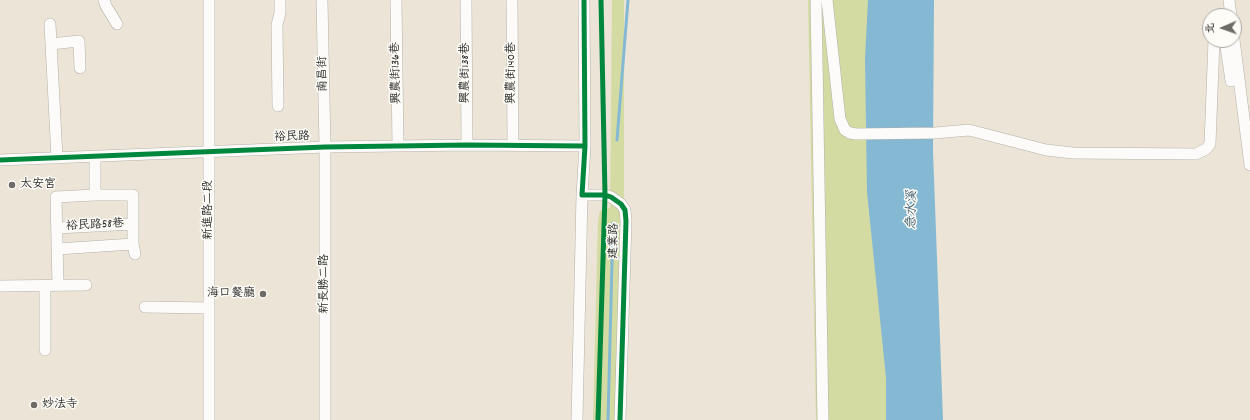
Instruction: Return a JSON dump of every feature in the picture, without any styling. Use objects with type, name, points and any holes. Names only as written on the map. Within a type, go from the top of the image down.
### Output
[{"type":"street","points":[[104,0],[117,24]]},
{"type":"street","name":"新進路二段","points":[[209,0],[209,420]]},
{"type":"street","points":[[278,106],[277,25],[280,13],[280,0]]},
{"type":"street","name":"南昌街","points":[[322,0],[325,147]]},
{"type":"street","name":"興農街136巷","points":[[396,0],[398,146]]},
{"type":"street","name":"興農街138巷","points":[[466,0],[467,145]]},
{"type":"street","name":"興農街140巷","points":[[512,0],[513,145]]},
{"type":"street","points":[[577,420],[582,195],[585,146],[584,0]]},
{"type":"street","points":[[816,0],[823,420]]},
{"type":"street","points":[[827,0],[840,119],[845,130],[850,133],[935,133],[969,130],[1046,150],[1073,152],[1201,153],[1210,144],[1211,139],[1214,48]]},
{"type":"street","points":[[50,24],[57,158]]},
{"type":"street","points":[[51,44],[79,41],[80,68]]},
{"type":"street","points":[[1226,48],[1237,117],[1245,133]]},
{"type":"street","points":[[1235,48],[1250,165]]},
{"type":"street","name":"裕民路","points":[[0,160],[325,147],[467,145],[585,146]]},
{"type":"street","name":"新長勝二路","points":[[324,420],[325,147]]},
{"type":"street","points":[[95,156],[95,195]]},
{"type":"street","name":"裕民路58巷","points":[[57,249],[134,249],[133,195],[56,197],[57,228],[57,249],[58,286]]},
{"type":"street","name":"建業路","points":[[582,195],[604,195],[611,197],[625,210],[626,221],[620,420]]},
{"type":"street","name":"裕民路58巷","points":[[57,228],[133,224]]},
{"type":"street","points":[[0,286],[86,285]]},
{"type":"street","points":[[44,286],[45,350]]},
{"type":"street","points":[[145,307],[209,308]]},
{"type":"green space","points":[[612,0],[624,0],[624,222],[620,420],[593,420],[598,220],[600,211],[610,208]]},
{"type":"green space","points":[[808,0],[890,0],[888,420],[816,420]]},
{"type":"water","name":"急水溪","points":[[868,0],[934,0],[933,151],[943,420],[886,420],[886,378],[867,192],[865,59]]},
{"type":"waterway","points":[[617,140],[628,0]]},
{"type":"waterway","points":[[608,420],[613,223]]},
{"type":"cycle path","points":[[584,0],[585,146],[582,195],[605,195],[611,197],[621,204],[625,210],[626,221],[620,420]]},
{"type":"cycle path","points":[[598,420],[605,195],[601,0]]},
{"type":"cycle path","points":[[0,160],[325,147],[467,145],[585,146]]},
{"type":"place","name":"太安宮","points":[[12,185]]},
{"type":"place","name":"海口餐廳","points":[[263,294]]},
{"type":"place","name":"妙法寺","points":[[34,405]]}]
